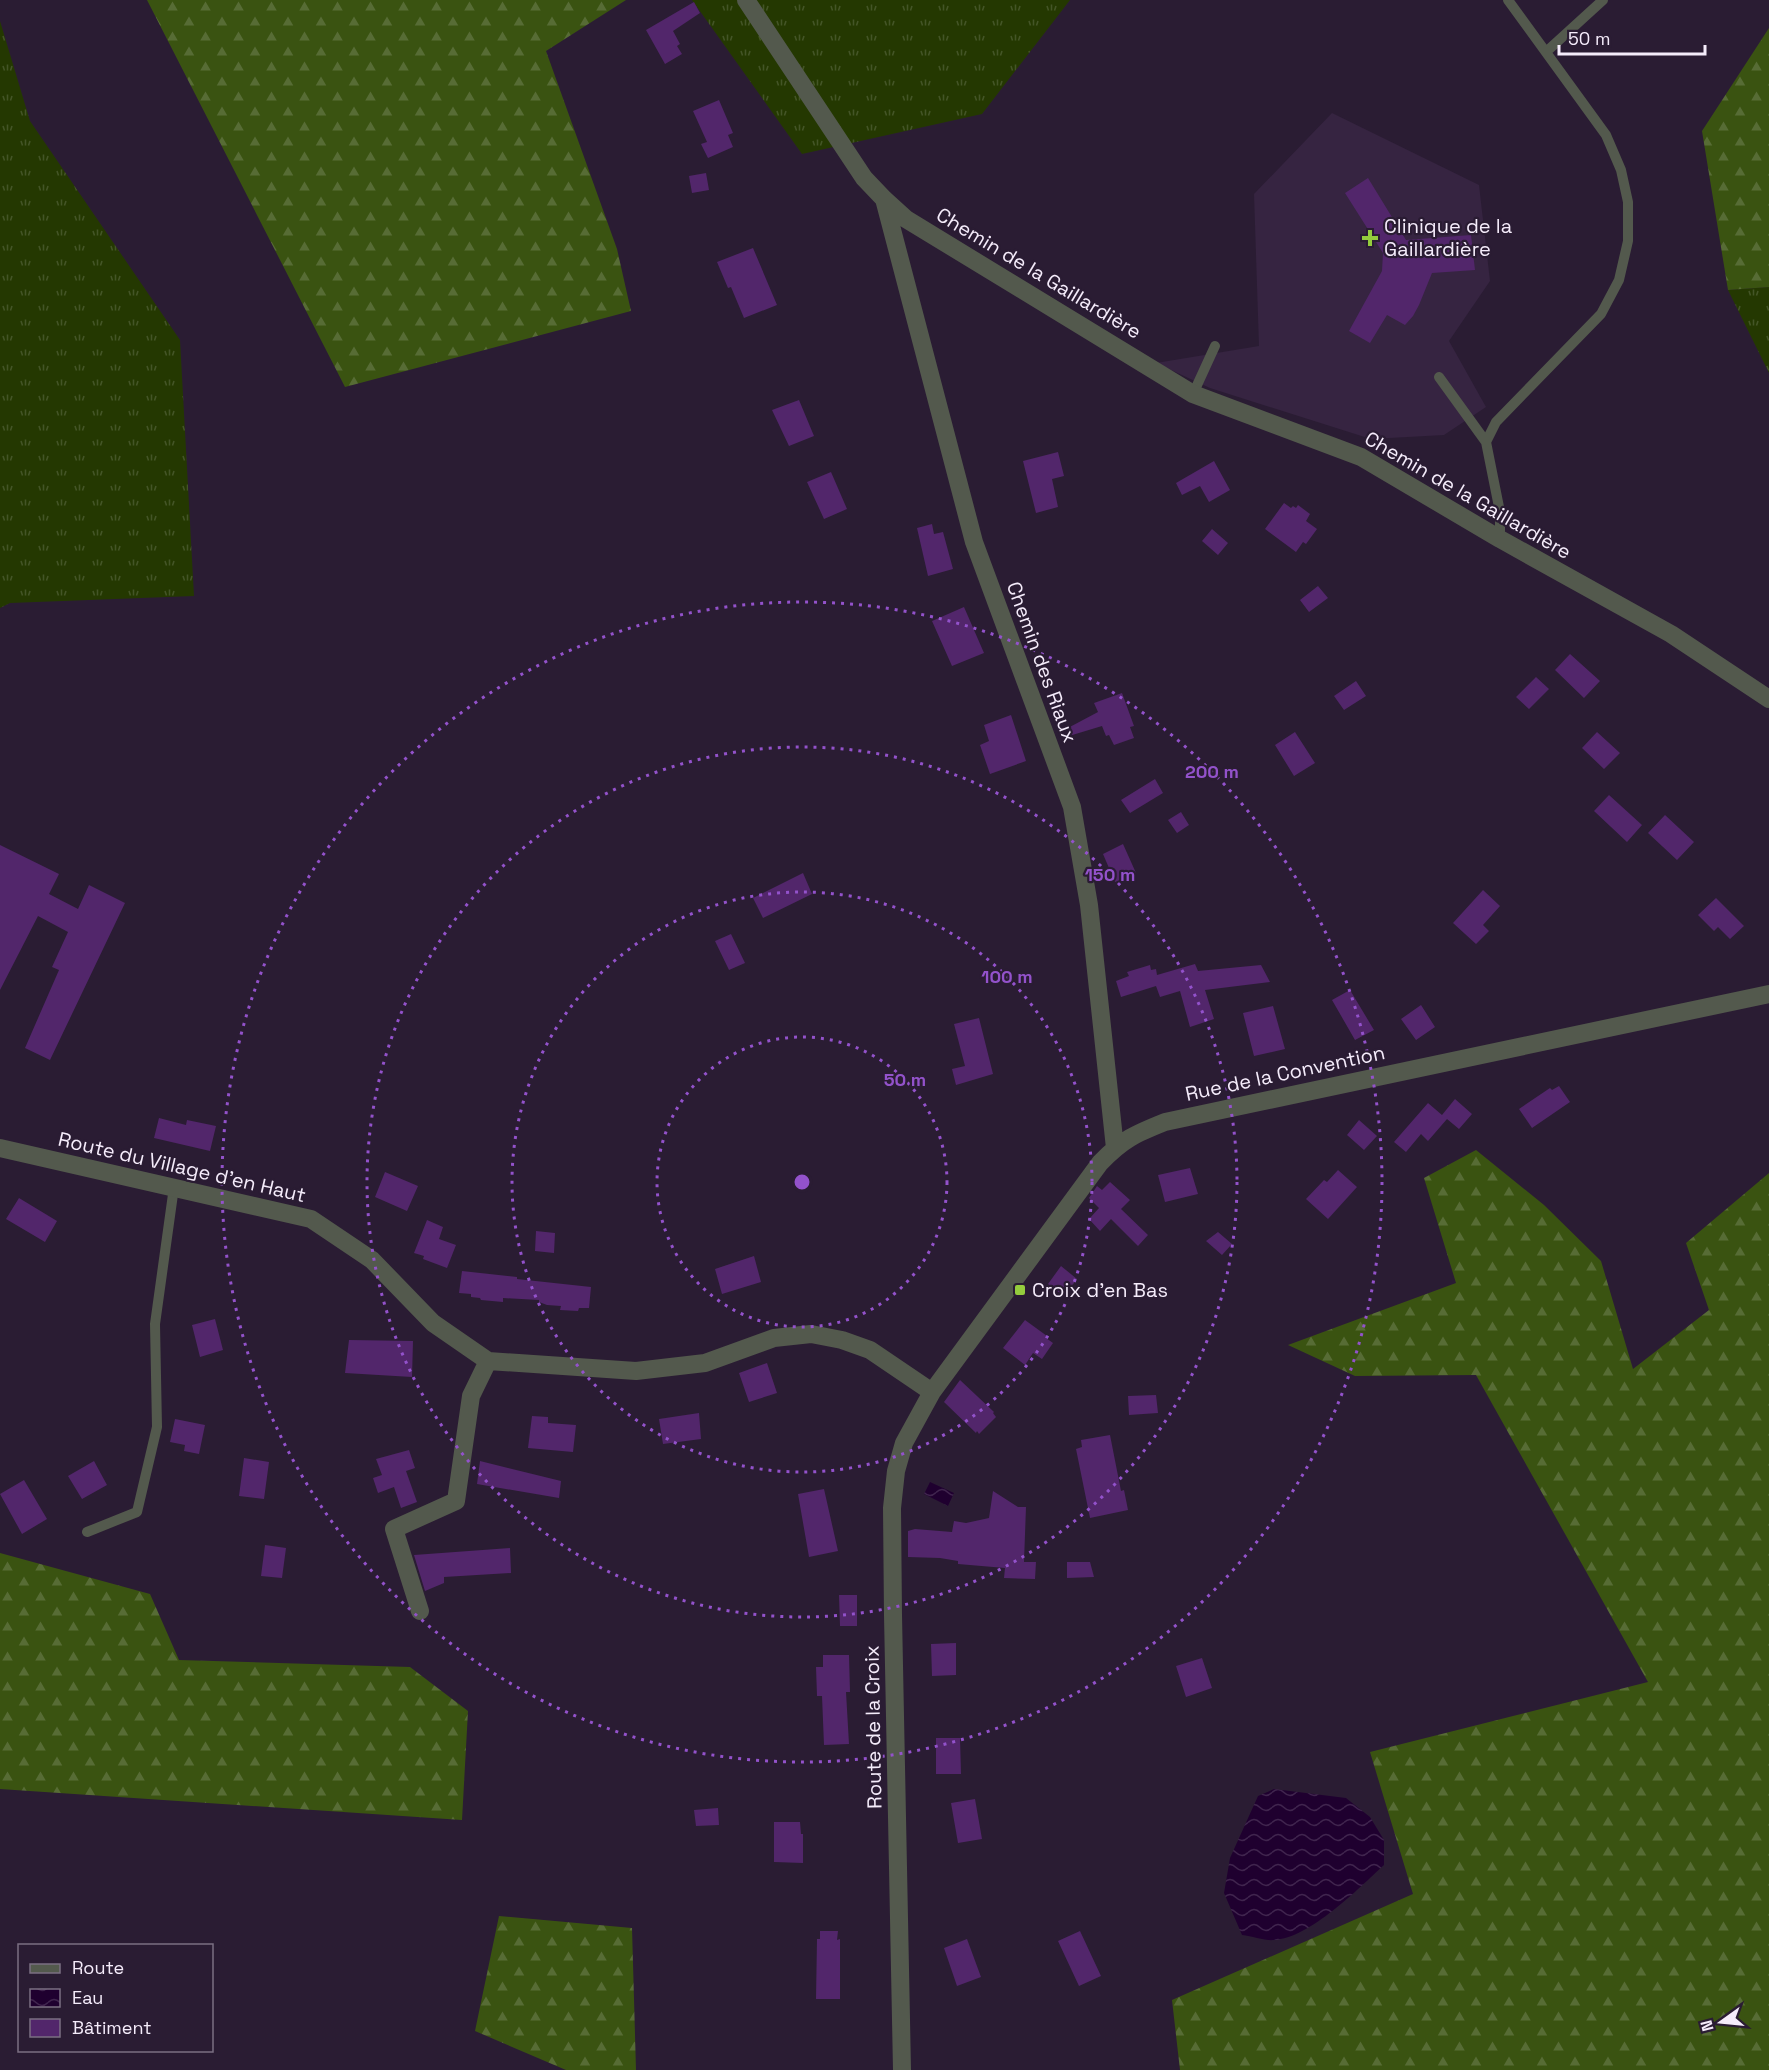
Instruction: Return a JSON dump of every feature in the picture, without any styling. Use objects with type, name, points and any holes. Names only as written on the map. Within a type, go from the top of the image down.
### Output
[{"type":"street","name":"Chemin de la Gaillardière","points":[[746,0],[864,178],[906,219],[1193,394],[1361,457],[1500,539],[1671,634],[1769,699]]},
{"type":"street","name":"Chemin des Riaux","points":[[884,199],[974,542],[1072,807],[1089,905],[1115,1148]]},
{"type":"street","name":"Rue de la Convention","points":[[932,1392],[1100,1163],[1134,1134],[1166,1122],[1769,994]]},
{"type":"street","name":"Route du Village d'en Haut","points":[[0,1148],[311,1219],[372,1260],[433,1323],[488,1361]]},
{"type":"street","points":[[420,1611],[394,1529],[456,1501],[471,1396],[488,1361],[636,1371],[705,1363],[774,1338],[811,1334],[842,1340],[870,1350],[932,1392]]},
{"type":"street","name":"Route de la Croix","points":[[902,2070],[892,1508],[896,1471],[904,1443],[932,1392]]},
{"type":"lane","points":[[1486,442],[1496,422],[1601,314],[1619,279],[1628,241],[1628,202],[1621,170],[1606,135],[1508,0]]},
{"type":"lane","points":[[1546,52],[1603,0]]},
{"type":"lane","points":[[1193,394],[1215,346]]},
{"type":"lane","points":[[1439,377],[1486,442],[1500,512],[1500,539]]},
{"type":"lane","points":[[87,1532],[137,1512],[157,1427],[155,1324],[174,1187]]},
{"type":"shaded area","name":"Clinique de la Gaillardière","points":[[1332,113],[1479,185],[1490,281],[1449,341],[1486,407],[1444,435],[1371,439],[1210,388],[1156,363],[1259,346],[1254,194]]},
{"type":"green space","points":[[147,0],[626,0],[546,51],[617,249],[631,311],[345,387]]},
{"type":"green space","points":[[692,0],[1070,0],[982,114],[802,154]]},
{"type":"green space","points":[[0,21],[30,121],[180,340],[194,596],[10,603],[0,608]]},
{"type":"green space","points":[[1769,28],[1769,287],[1728,290],[1702,131]]},
{"type":"green space","points":[[1769,287],[1769,373],[1728,290]]},
{"type":"green space","points":[[1476,1150],[1544,1205],[1601,1261],[1633,1369],[1709,1310],[1686,1243],[1769,1173],[1769,2070],[1180,2070],[1172,2000],[1413,1894],[1370,1752],[1648,1682],[1476,1375],[1355,1376],[1288,1345],[1456,1283],[1424,1178]]},
{"type":"green space","points":[[0,1553],[150,1594],[179,1660],[410,1667],[468,1711],[462,1820],[0,1789]]},
{"type":"green space","points":[[499,1916],[632,1928],[636,2070],[566,2070],[475,2031]]},
{"type":"water","points":[[930,1482],[954,1493],[948,1506],[924,1494]]},
{"type":"water","points":[[1274,1789],[1346,1798],[1370,1817],[1384,1840],[1384,1865],[1318,1922],[1288,1937],[1270,1940],[1242,1935],[1224,1893],[1230,1858],[1258,1796]]},
{"type":"building","points":[[694,2],[700,13],[673,31],[682,54],[665,64],[646,30]]},
{"type":"building","points":[[719,100],[733,133],[728,135],[733,147],[708,158],[701,144],[707,142],[693,111]]},
{"type":"building","points":[[706,173],[709,190],[692,193],[689,176]]},
{"type":"building","points":[[1368,178],[1406,240],[1471,235],[1475,270],[1432,273],[1413,316],[1405,325],[1387,315],[1370,343],[1349,331],[1382,271],[1383,253],[1345,193]]},
{"type":"building","points":[[753,248],[777,305],[744,318],[717,262]]},
{"type":"building","points":[[799,400],[814,436],[789,446],[772,410]]},
{"type":"building","points":[[1058,452],[1064,476],[1052,479],[1058,507],[1036,513],[1023,461]]},
{"type":"building","points":[[1214,461],[1230,490],[1209,502],[1200,486],[1182,495],[1176,483]]},
{"type":"building","points":[[831,472],[847,509],[824,519],[807,482]]},
{"type":"building","points":[[1284,503],[1291,508],[1293,506],[1296,508],[1298,505],[1310,514],[1306,521],[1317,529],[1306,544],[1303,542],[1296,552],[1265,529]]},
{"type":"building","points":[[932,524],[934,534],[943,532],[953,569],[928,576],[917,528]]},
{"type":"building","points":[[1212,529],[1228,543],[1218,555],[1202,541]]},
{"type":"building","points":[[1318,586],[1328,598],[1309,612],[1300,600]]},
{"type":"building","points":[[964,607],[984,653],[952,666],[932,621]]},
{"type":"building","points":[[1570,654],[1600,681],[1584,698],[1555,670]]},
{"type":"building","points":[[1536,677],[1549,689],[1529,709],[1516,697]]},
{"type":"building","points":[[1356,681],[1366,696],[1344,710],[1334,696]]},
{"type":"building","points":[[1122,693],[1134,726],[1130,727],[1134,738],[1114,745],[1109,735],[1106,736],[1102,726],[1069,736],[1066,729],[1098,712],[1094,703]]},
{"type":"building","points":[[1011,715],[1026,761],[990,774],[980,745],[989,741],[984,725]]},
{"type":"building","points":[[1295,732],[1315,763],[1294,776],[1275,745]]},
{"type":"building","points":[[1597,732],[1620,753],[1604,769],[1582,748]]},
{"type":"building","points":[[1155,779],[1163,793],[1130,813],[1121,800]]},
{"type":"building","points":[[1609,795],[1642,825],[1627,842],[1594,811]]},
{"type":"building","points":[[1181,812],[1189,825],[1177,833],[1168,820]]},
{"type":"building","points":[[1665,815],[1694,842],[1677,860],[1648,833]]},
{"type":"building","points":[[1123,844],[1136,873],[1115,882],[1103,854]]},
{"type":"building","points":[[0,845],[59,874],[49,894],[78,909],[89,885],[125,903],[50,1060],[25,1048],[59,970],[52,967],[68,932],[38,916],[0,990]]},
{"type":"building","points":[[803,873],[812,894],[763,918],[753,898]]},
{"type":"building","points":[[1483,890],[1500,906],[1483,925],[1489,931],[1476,944],[1453,923]]},
{"type":"building","points":[[1716,898],[1744,926],[1730,939],[1718,927],[1714,931],[1698,915]]},
{"type":"building","points":[[731,934],[745,963],[729,970],[715,941]]},
{"type":"building","points":[[1195,964],[1198,971],[1261,965],[1270,982],[1205,990],[1214,1019],[1190,1027],[1180,991],[1160,997],[1156,986],[1121,997],[1116,981],[1129,976],[1127,972],[1150,965],[1151,970],[1156,969],[1157,975]]},
{"type":"building","points":[[1350,990],[1374,1030],[1355,1040],[1332,1000]]},
{"type":"building","points":[[1421,1005],[1435,1027],[1416,1040],[1401,1019]]},
{"type":"building","points":[[1273,1006],[1285,1049],[1254,1056],[1243,1013]]},
{"type":"building","points":[[979,1018],[993,1074],[956,1085],[952,1069],[965,1066],[954,1024]]},
{"type":"building","points":[[1559,1086],[1570,1102],[1532,1128],[1519,1109],[1550,1088],[1552,1090]]},
{"type":"building","points":[[1455,1099],[1472,1114],[1459,1129],[1447,1119],[1428,1141],[1421,1134],[1406,1152],[1394,1142],[1428,1103],[1442,1115]]},
{"type":"building","points":[[159,1118],[186,1125],[187,1120],[216,1126],[210,1151],[154,1138]]},
{"type":"building","points":[[1359,1120],[1377,1136],[1364,1150],[1347,1135]]},
{"type":"building","points":[[1190,1168],[1198,1194],[1165,1202],[1158,1175]]},
{"type":"building","points":[[1338,1170],[1357,1187],[1328,1219],[1306,1199],[1324,1180],[1327,1182]]},
{"type":"building","points":[[385,1172],[418,1186],[407,1211],[375,1197]]},
{"type":"building","points":[[1110,1182],[1130,1200],[1121,1209],[1148,1235],[1138,1246],[1111,1219],[1100,1231],[1089,1219],[1099,1208],[1089,1198],[1097,1186],[1102,1190]]},
{"type":"building","points":[[19,1198],[57,1221],[45,1242],[6,1219]]},
{"type":"building","points":[[427,1220],[443,1227],[439,1239],[456,1245],[447,1268],[414,1253]]},
{"type":"building","points":[[536,1231],[555,1233],[554,1253],[535,1251]]},
{"type":"building","points":[[1218,1232],[1232,1244],[1222,1255],[1206,1241]]},
{"type":"building","points":[[754,1256],[761,1282],[722,1294],[715,1269]]},
{"type":"building","points":[[1061,1266],[1077,1279],[1064,1296],[1048,1284]]},
{"type":"building","points":[[462,1271],[591,1287],[589,1308],[579,1308],[578,1311],[560,1310],[561,1306],[547,1305],[539,1300],[503,1298],[503,1302],[481,1300],[471,1297],[471,1294],[459,1293]]},
{"type":"building","points":[[215,1319],[223,1350],[200,1357],[192,1325]]},
{"type":"building","points":[[1025,1320],[1053,1343],[1042,1359],[1033,1353],[1025,1365],[1003,1348]]},
{"type":"building","points":[[349,1340],[413,1341],[412,1377],[345,1373]]},
{"type":"building","points":[[767,1363],[777,1393],[749,1402],[739,1373]]},
{"type":"building","points":[[960,1380],[994,1412],[996,1417],[979,1434],[944,1402]]},
{"type":"building","points":[[1156,1395],[1158,1413],[1129,1415],[1128,1396]]},
{"type":"building","points":[[699,1413],[701,1439],[663,1444],[659,1419]]},
{"type":"building","points":[[532,1416],[548,1417],[548,1423],[576,1425],[573,1452],[528,1448]]},
{"type":"building","points":[[175,1419],[205,1425],[199,1454],[184,1451],[185,1445],[170,1442]]},
{"type":"building","points":[[1110,1435],[1121,1491],[1124,1490],[1128,1510],[1090,1518],[1076,1449],[1082,1447],[1081,1440]]},
{"type":"building","points":[[409,1450],[415,1468],[406,1471],[417,1502],[401,1508],[394,1487],[378,1493],[373,1478],[382,1475],[376,1459]]},
{"type":"building","points":[[244,1458],[269,1462],[264,1499],[239,1496]]},
{"type":"building","points":[[94,1461],[107,1485],[82,1499],[68,1476]]},
{"type":"building","points":[[480,1461],[561,1481],[559,1498],[477,1484]]},
{"type":"building","points":[[24,1480],[47,1519],[22,1534],[0,1494]]},
{"type":"building","points":[[824,1489],[838,1551],[809,1557],[798,1494]]},
{"type":"building","points":[[993,1491],[1018,1507],[1026,1507],[1024,1562],[1036,1562],[1035,1579],[1004,1578],[1005,1568],[958,1564],[958,1561],[940,1558],[908,1557],[908,1531],[915,1529],[952,1532],[954,1521],[966,1523],[989,1518]]},
{"type":"building","points":[[265,1545],[286,1548],[282,1578],[261,1576]]},
{"type":"building","points":[[510,1548],[511,1573],[444,1577],[444,1583],[425,1591],[414,1555]]},
{"type":"building","points":[[1067,1562],[1090,1562],[1094,1577],[1067,1578]]},
{"type":"building","points":[[839,1595],[857,1595],[857,1626],[840,1626]]},
{"type":"building","points":[[956,1643],[956,1675],[932,1676],[931,1644]]},
{"type":"building","points":[[823,1655],[849,1655],[850,1692],[846,1692],[849,1744],[824,1745],[822,1696],[817,1696],[816,1667],[823,1667]]},
{"type":"building","points":[[1202,1658],[1212,1688],[1186,1697],[1176,1666]]},
{"type":"building","points":[[936,1738],[960,1738],[961,1774],[936,1774]]},
{"type":"building","points":[[975,1799],[982,1839],[958,1843],[951,1803]]},
{"type":"building","points":[[718,1808],[719,1825],[696,1826],[694,1810]]},
{"type":"building","points":[[774,1822],[800,1822],[801,1834],[803,1834],[803,1863],[774,1862]]},
{"type":"building","points":[[820,1931],[838,1931],[840,1999],[816,1999],[817,1939],[820,1939]]},
{"type":"building","points":[[1080,1931],[1101,1976],[1079,1986],[1058,1941]]},
{"type":"building","points":[[967,1939],[981,1977],[957,1986],[944,1948]]},
{"type":"place","name":"Clinique de la Gaillardière","points":[[1370,238]]},
{"type":"place","name":"Croix d'en Bas","points":[[1020,1290]]}]
